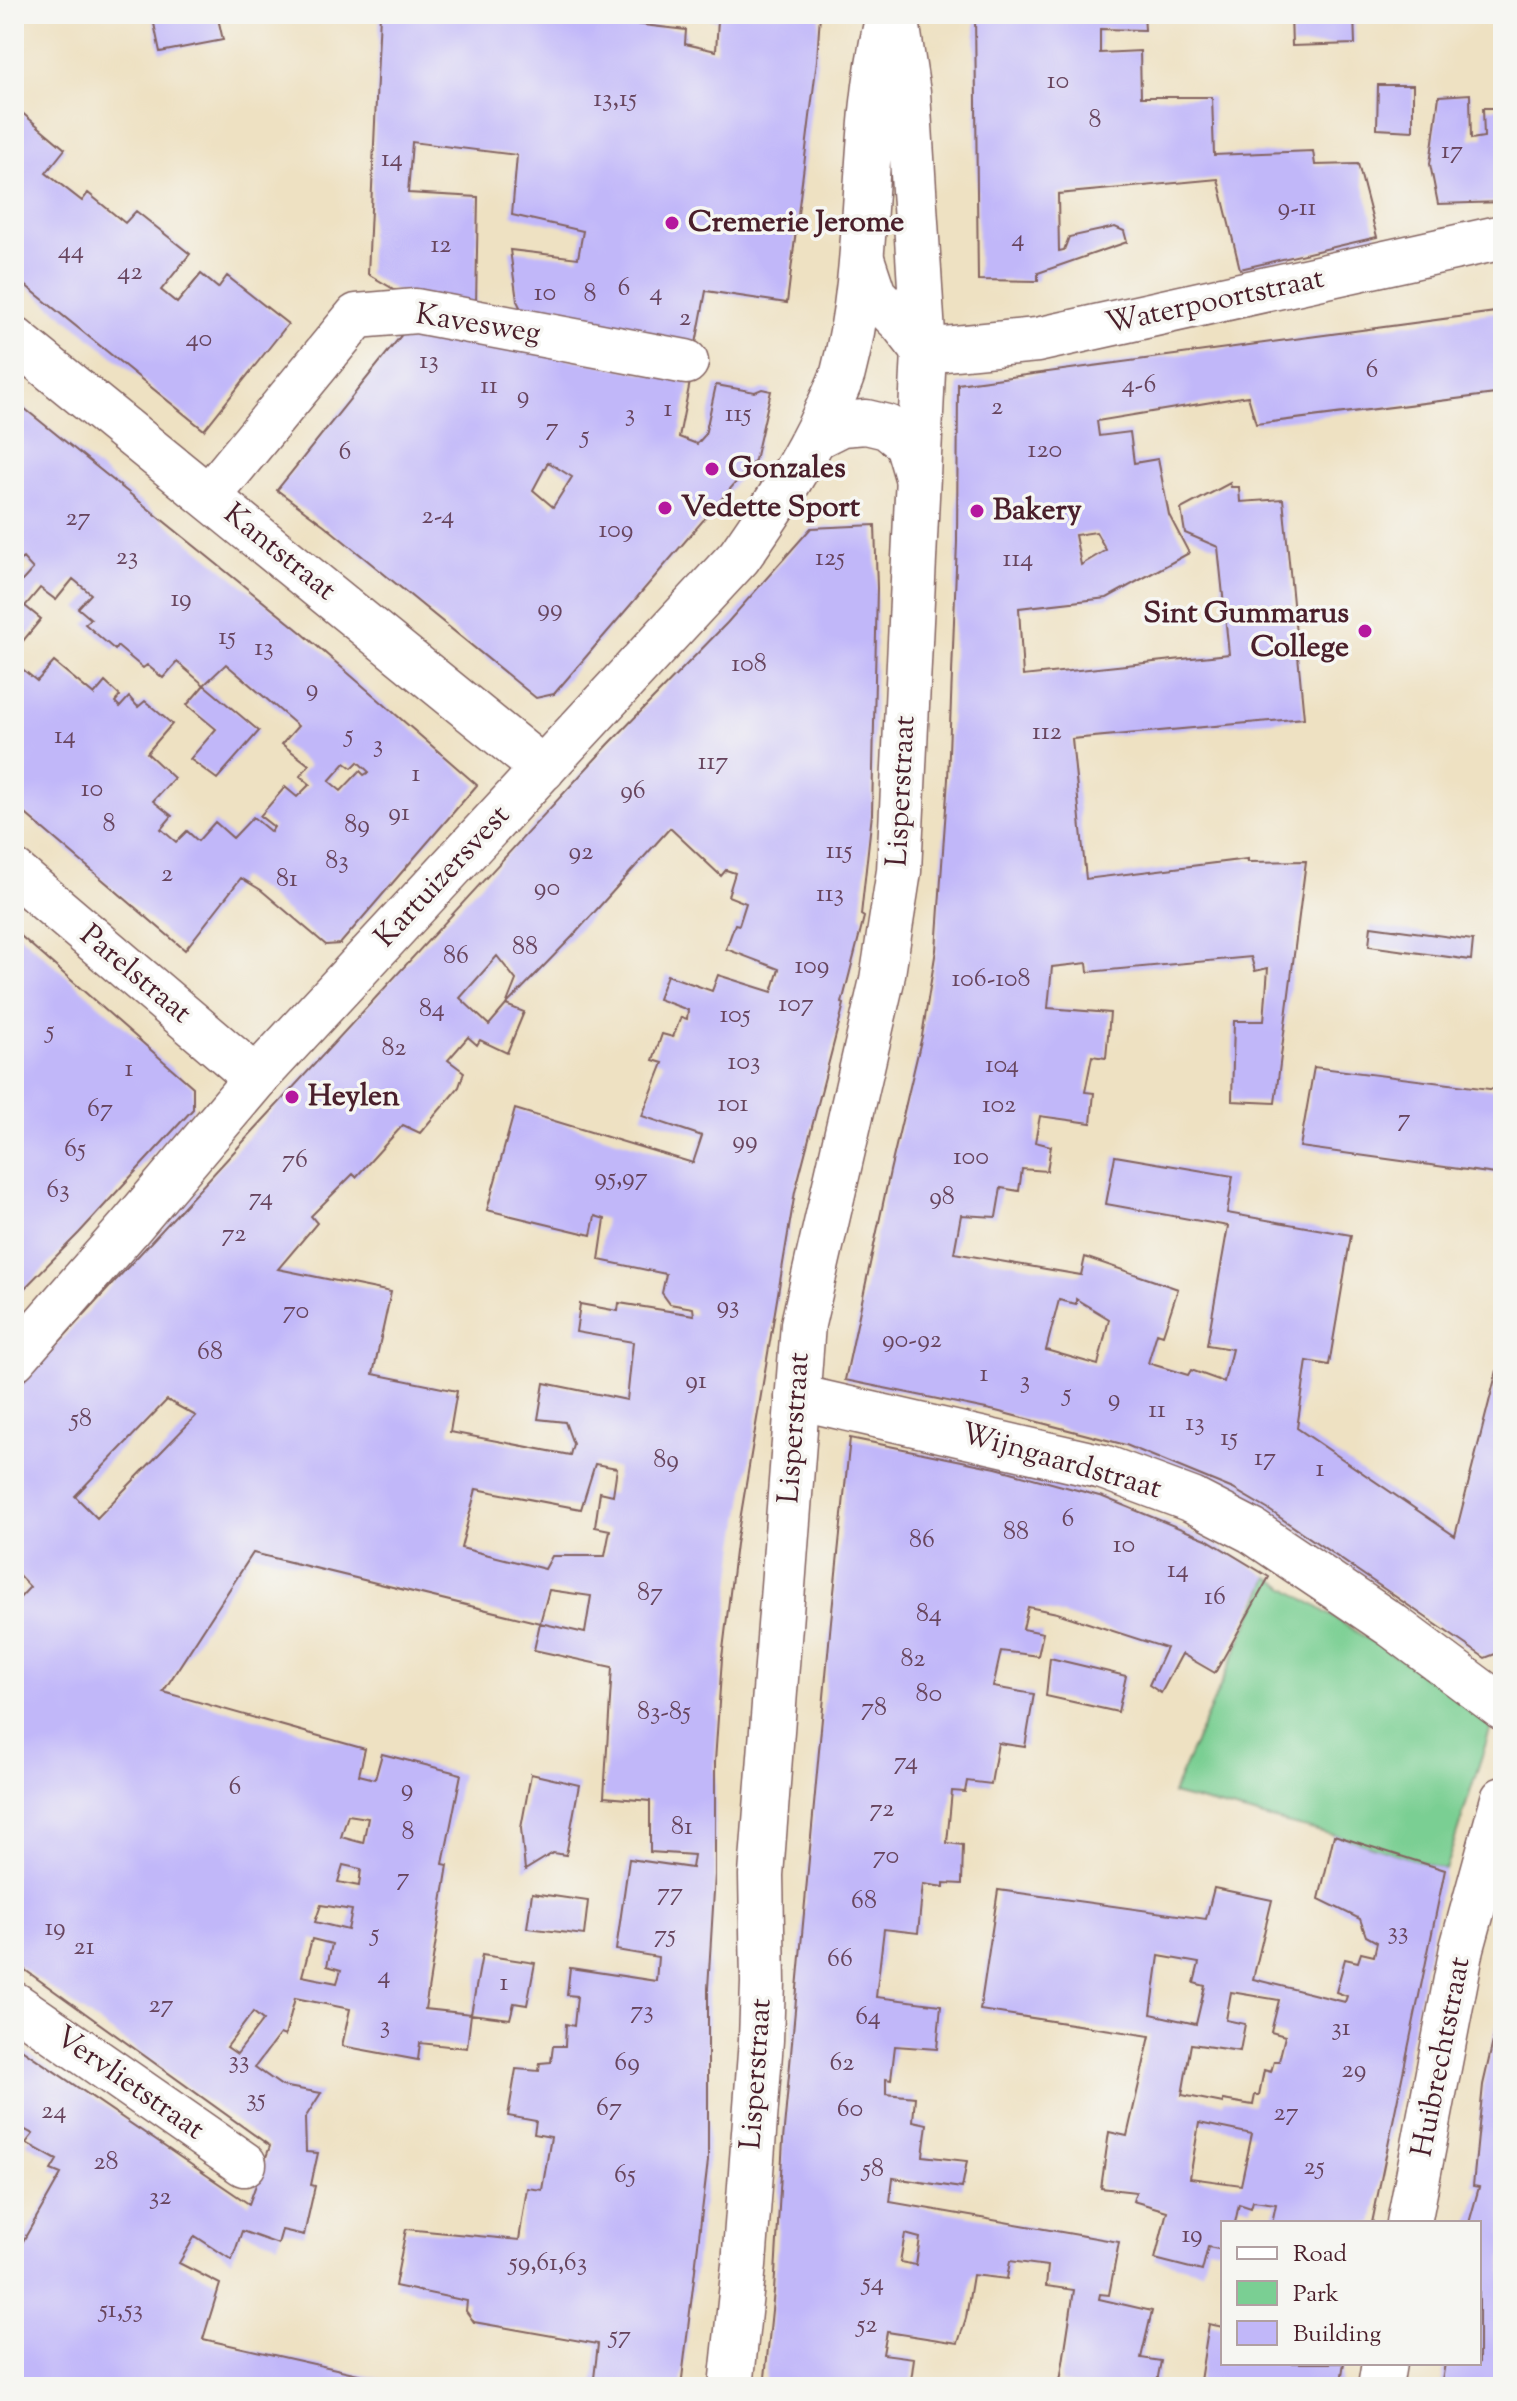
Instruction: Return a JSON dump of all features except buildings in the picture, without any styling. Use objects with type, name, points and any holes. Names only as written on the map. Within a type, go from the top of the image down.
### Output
[{"type":"street","name":"Kartuizersvest","points":[[14,1359],[256,1078],[739,557],[780,499],[815,437],[842,376],[863,262],[877,65],[889,14]]},
{"type":"street","name":"Lisperstraat","points":[[731,2387],[744,2265],[761,2040],[761,1875],[803,1324],[882,980],[899,871],[924,351],[908,93],[896,14]]},
{"type":"street","name":"Waterpoortstraat","points":[[924,351],[1037,340],[1503,237]]},
{"type":"street","points":[[863,262],[874,295],[924,351]]},
{"type":"street","name":"Kavesweg","points":[[209,496],[357,316],[416,311],[686,362]]},
{"type":"street","name":"Kantstraat","points":[[14,339],[543,769]]},
{"type":"street","name":"Lisperstraat","points":[[815,437],[841,424],[866,422],[887,427],[907,443],[917,477]]},
{"type":"street","name":"Parelstraat","points":[[14,872],[256,1078]]},
{"type":"street","name":"Wijngaardstraat","points":[[797,1397],[1103,1467],[1192,1500],[1252,1531],[1393,1626],[1503,1708]]},
{"type":"street","name":"Huibrechtstraat","points":[[1409,2221],[1462,1948],[1503,1799]]},
{"type":"street","name":"Vervlietstraat","points":[[14,2004],[244,2164]]},
{"type":"street","points":[[1380,2387],[1384,2365]]},
{"type":"green space","points":[[1269,1577],[1494,1718],[1445,1870],[1334,1835],[1172,1794]]},
{"type":"place","name":"Cremerie Jerome","points":[[672,223]]},
{"type":"place","name":"Gonzales","points":[[712,469]]},
{"type":"place","name":"Vedette Sport","points":[[665,508]]},
{"type":"place","name":"Bakery","points":[[977,511]]},
{"type":"place","name":"Sint Gummarus College","points":[[1365,631]]},
{"type":"place","name":"Heylen","points":[[292,1097]]}]
